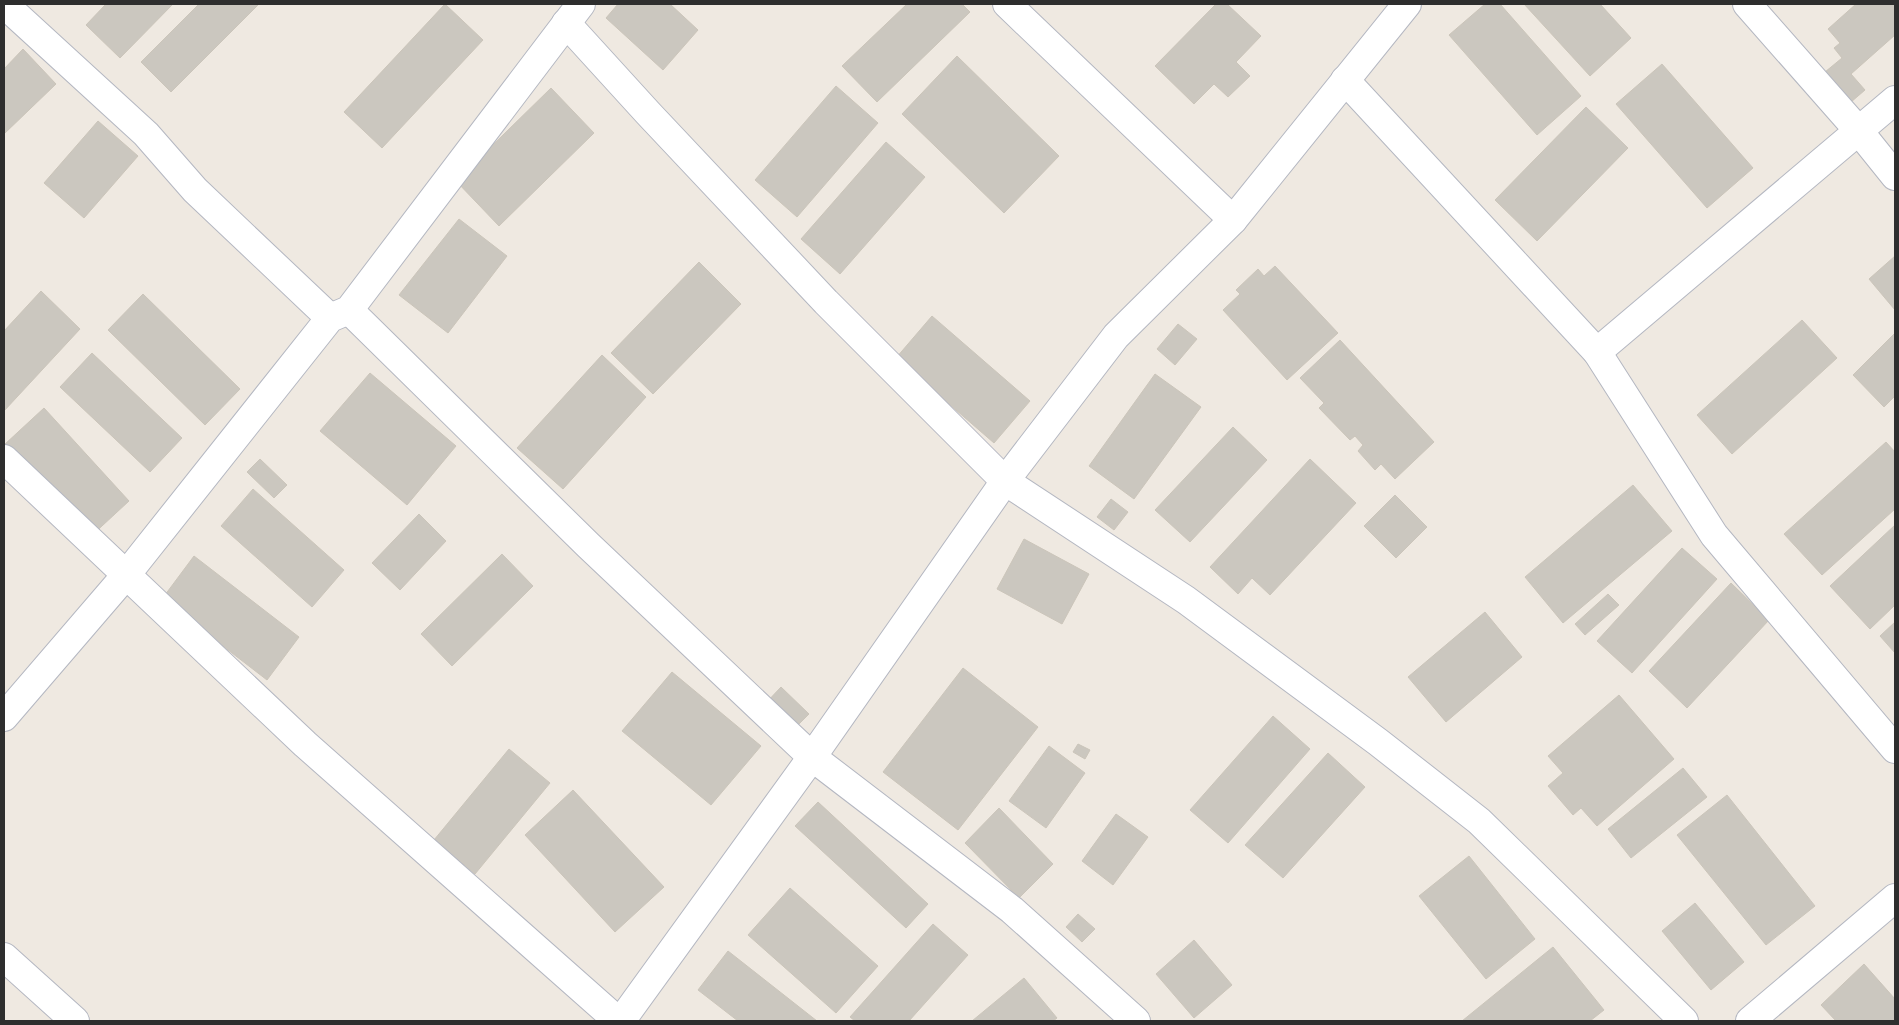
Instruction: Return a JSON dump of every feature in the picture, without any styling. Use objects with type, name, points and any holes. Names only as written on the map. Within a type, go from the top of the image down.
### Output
[{"type":"street","points":[[4,4],[146,134],[196,190],[340,314],[812,757],[1012,910],[1136,1021]]},
{"type":"street","points":[[1007,4],[1233,220]]},
{"type":"street","points":[[4,459],[305,744],[620,1021],[812,757],[1005,480],[1116,336],[1233,220],[1407,4]]},
{"type":"street","points":[[1747,4],[1858,130],[1895,176]]},
{"type":"street","points":[[4,717],[126,575],[340,314],[574,13],[648,113],[826,302],[1005,480],[1186,600],[1378,742],[1479,821],[1684,1021]]},
{"type":"street","points":[[1345,80],[1597,352],[1714,535],[1895,749]]},
{"type":"street","points":[[1597,352],[1895,100]]},
{"type":"street","points":[[1750,1021],[1895,898]]},
{"type":"street","points":[[4,957],[75,1021]]},
{"type":"building","points":[[106,4],[173,4],[120,58],[86,25]]},
{"type":"building","points":[[199,4],[259,4],[171,92],[141,62]]},
{"type":"building","points":[[445,4],[483,40],[382,148],[344,112]]},
{"type":"building","points":[[618,4],[670,4],[698,30],[663,70],[606,18]]},
{"type":"building","points":[[907,4],[962,4],[970,12],[877,102],[842,66]]},
{"type":"building","points":[[1216,4],[1227,4],[1261,36],[1236,62],[1250,76],[1228,97],[1214,84],[1194,104],[1155,66]]},
{"type":"building","points":[[1485,4],[1500,4],[1581,96],[1537,135],[1449,35]]},
{"type":"building","points":[[1524,4],[1600,4],[1631,38],[1590,76]]},
{"type":"building","points":[[1856,4],[1895,4],[1895,35],[1851,74],[1865,90],[1851,102],[1825,72],[1842,58],[1834,48],[1840,43],[1828,29]]},
{"type":"building","points":[[23,49],[56,84],[4,134],[4,69]]},
{"type":"building","points":[[957,56],[1059,156],[1004,213],[902,114]]},
{"type":"building","points":[[1662,64],[1753,168],[1707,208],[1616,104]]},
{"type":"building","points":[[836,86],[878,123],[797,217],[755,180]]},
{"type":"building","points":[[551,88],[594,133],[499,226],[456,181]]},
{"type":"building","points":[[1586,107],[1628,148],[1537,241],[1495,200]]},
{"type":"building","points":[[98,121],[138,156],[84,218],[44,183]]},
{"type":"building","points":[[886,142],[925,177],[840,274],[801,239]]},
{"type":"building","points":[[459,219],[507,256],[448,333],[399,295]]},
{"type":"building","points":[[1895,256],[1895,310],[1869,279]]},
{"type":"building","points":[[699,262],[741,304],[653,394],[611,353]]},
{"type":"building","points":[[1275,266],[1338,333],[1287,380],[1223,310],[1240,294],[1236,290],[1258,269],[1264,276]]},
{"type":"building","points":[[41,291],[80,329],[4,411],[4,331]]},
{"type":"building","points":[[143,294],[240,389],[205,425],[108,330]]},
{"type":"building","points":[[932,316],[1030,401],[994,443],[896,358]]},
{"type":"building","points":[[1802,320],[1837,358],[1732,454],[1697,415]]},
{"type":"building","points":[[1178,324],[1197,339],[1175,365],[1157,349]]},
{"type":"building","points":[[1895,333],[1895,396],[1884,407],[1853,375]]},
{"type":"building","points":[[1340,340],[1434,442],[1395,479],[1381,464],[1375,470],[1358,451],[1363,445],[1355,436],[1350,440],[1319,408],[1324,403],[1300,378]]},
{"type":"building","points":[[92,353],[182,438],[150,472],[60,387]]},
{"type":"building","points":[[602,355],[646,397],[563,489],[517,448]]},
{"type":"building","points":[[370,373],[456,446],[407,505],[320,431]]},
{"type":"building","points":[[1155,374],[1201,407],[1134,499],[1089,466]]},
{"type":"building","points":[[44,408],[129,501],[89,538],[4,445]]},
{"type":"building","points":[[1233,427],[1267,460],[1190,542],[1155,510]]},
{"type":"building","points":[[1886,442],[1895,452],[1895,509],[1822,575],[1784,534]]},
{"type":"building","points":[[260,459],[287,485],[274,498],[247,472]]},
{"type":"building","points":[[1310,459],[1356,503],[1270,595],[1252,578],[1238,594],[1210,567]]},
{"type":"building","points":[[1633,485],[1672,531],[1563,623],[1525,577]]},
{"type":"building","points":[[253,489],[344,570],[312,607],[221,526]]},
{"type":"building","points":[[1395,495],[1427,527],[1396,558],[1364,526]]},
{"type":"building","points":[[1111,499],[1128,512],[1114,530],[1097,517]]},
{"type":"building","points":[[419,514],[446,541],[400,590],[372,563]]},
{"type":"building","points":[[1895,525],[1895,605],[1870,629],[1830,586]]},
{"type":"building","points":[[1024,539],[1089,574],[1062,624],[997,589]]},
{"type":"building","points":[[1682,548],[1717,579],[1632,673],[1597,641]]},
{"type":"building","points":[[502,554],[533,586],[452,666],[421,634]]},
{"type":"building","points":[[194,556],[299,637],[267,680],[162,599]]},
{"type":"building","points":[[1731,583],[1769,620],[1687,708],[1649,671]]},
{"type":"building","points":[[1608,594],[1619,605],[1585,635],[1575,624]]},
{"type":"building","points":[[1485,612],[1522,657],[1446,722],[1408,677]]},
{"type":"building","points":[[1895,622],[1895,653],[1880,636]]},
{"type":"building","points":[[963,668],[1038,727],[958,830],[883,772]]},
{"type":"building","points":[[672,672],[761,746],[711,805],[622,731]]},
{"type":"building","points":[[781,687],[809,714],[792,731],[765,704]]},
{"type":"building","points":[[1619,695],[1674,759],[1597,826],[1581,808],[1573,815],[1548,786],[1563,773],[1548,756]]},
{"type":"building","points":[[1273,716],[1310,749],[1228,843],[1190,810]]},
{"type":"building","points":[[1078,744],[1090,750],[1085,759],[1073,752]]},
{"type":"building","points":[[1049,746],[1085,773],[1046,828],[1009,801]]},
{"type":"building","points":[[509,749],[550,783],[475,874],[434,840]]},
{"type":"building","points":[[1328,753],[1365,787],[1283,878],[1245,845]]},
{"type":"building","points":[[1683,768],[1707,797],[1631,858],[1608,829]]},
{"type":"building","points":[[573,790],[664,887],[615,932],[525,835]]},
{"type":"building","points":[[1727,795],[1815,906],[1766,945],[1677,835]]},
{"type":"building","points":[[818,802],[928,904],[906,928],[795,826]]},
{"type":"building","points":[[999,808],[1053,864],[1019,898],[965,843]]},
{"type":"building","points":[[1116,814],[1148,837],[1113,885],[1082,861]]},
{"type":"building","points":[[1469,856],[1535,939],[1486,979],[1419,896]]},
{"type":"building","points":[[790,888],[878,966],[836,1013],[748,935]]},
{"type":"building","points":[[1695,903],[1744,962],[1711,990],[1662,931]]},
{"type":"building","points":[[1078,914],[1095,929],[1082,942],[1066,927]]},
{"type":"building","points":[[933,924],[968,955],[909,1021],[855,1021],[850,1017]]},
{"type":"building","points":[[1194,940],[1232,985],[1194,1018],[1156,974]]},
{"type":"building","points":[[1553,947],[1604,1010],[1590,1021],[1462,1021]]},
{"type":"building","points":[[728,951],[817,1021],[738,1021],[698,990]]},
{"type":"building","points":[[1864,964],[1895,999],[1895,1021],[1836,1021],[1821,1005]]},
{"type":"building","points":[[1024,978],[1057,1018],[1053,1021],[972,1021]]}]
